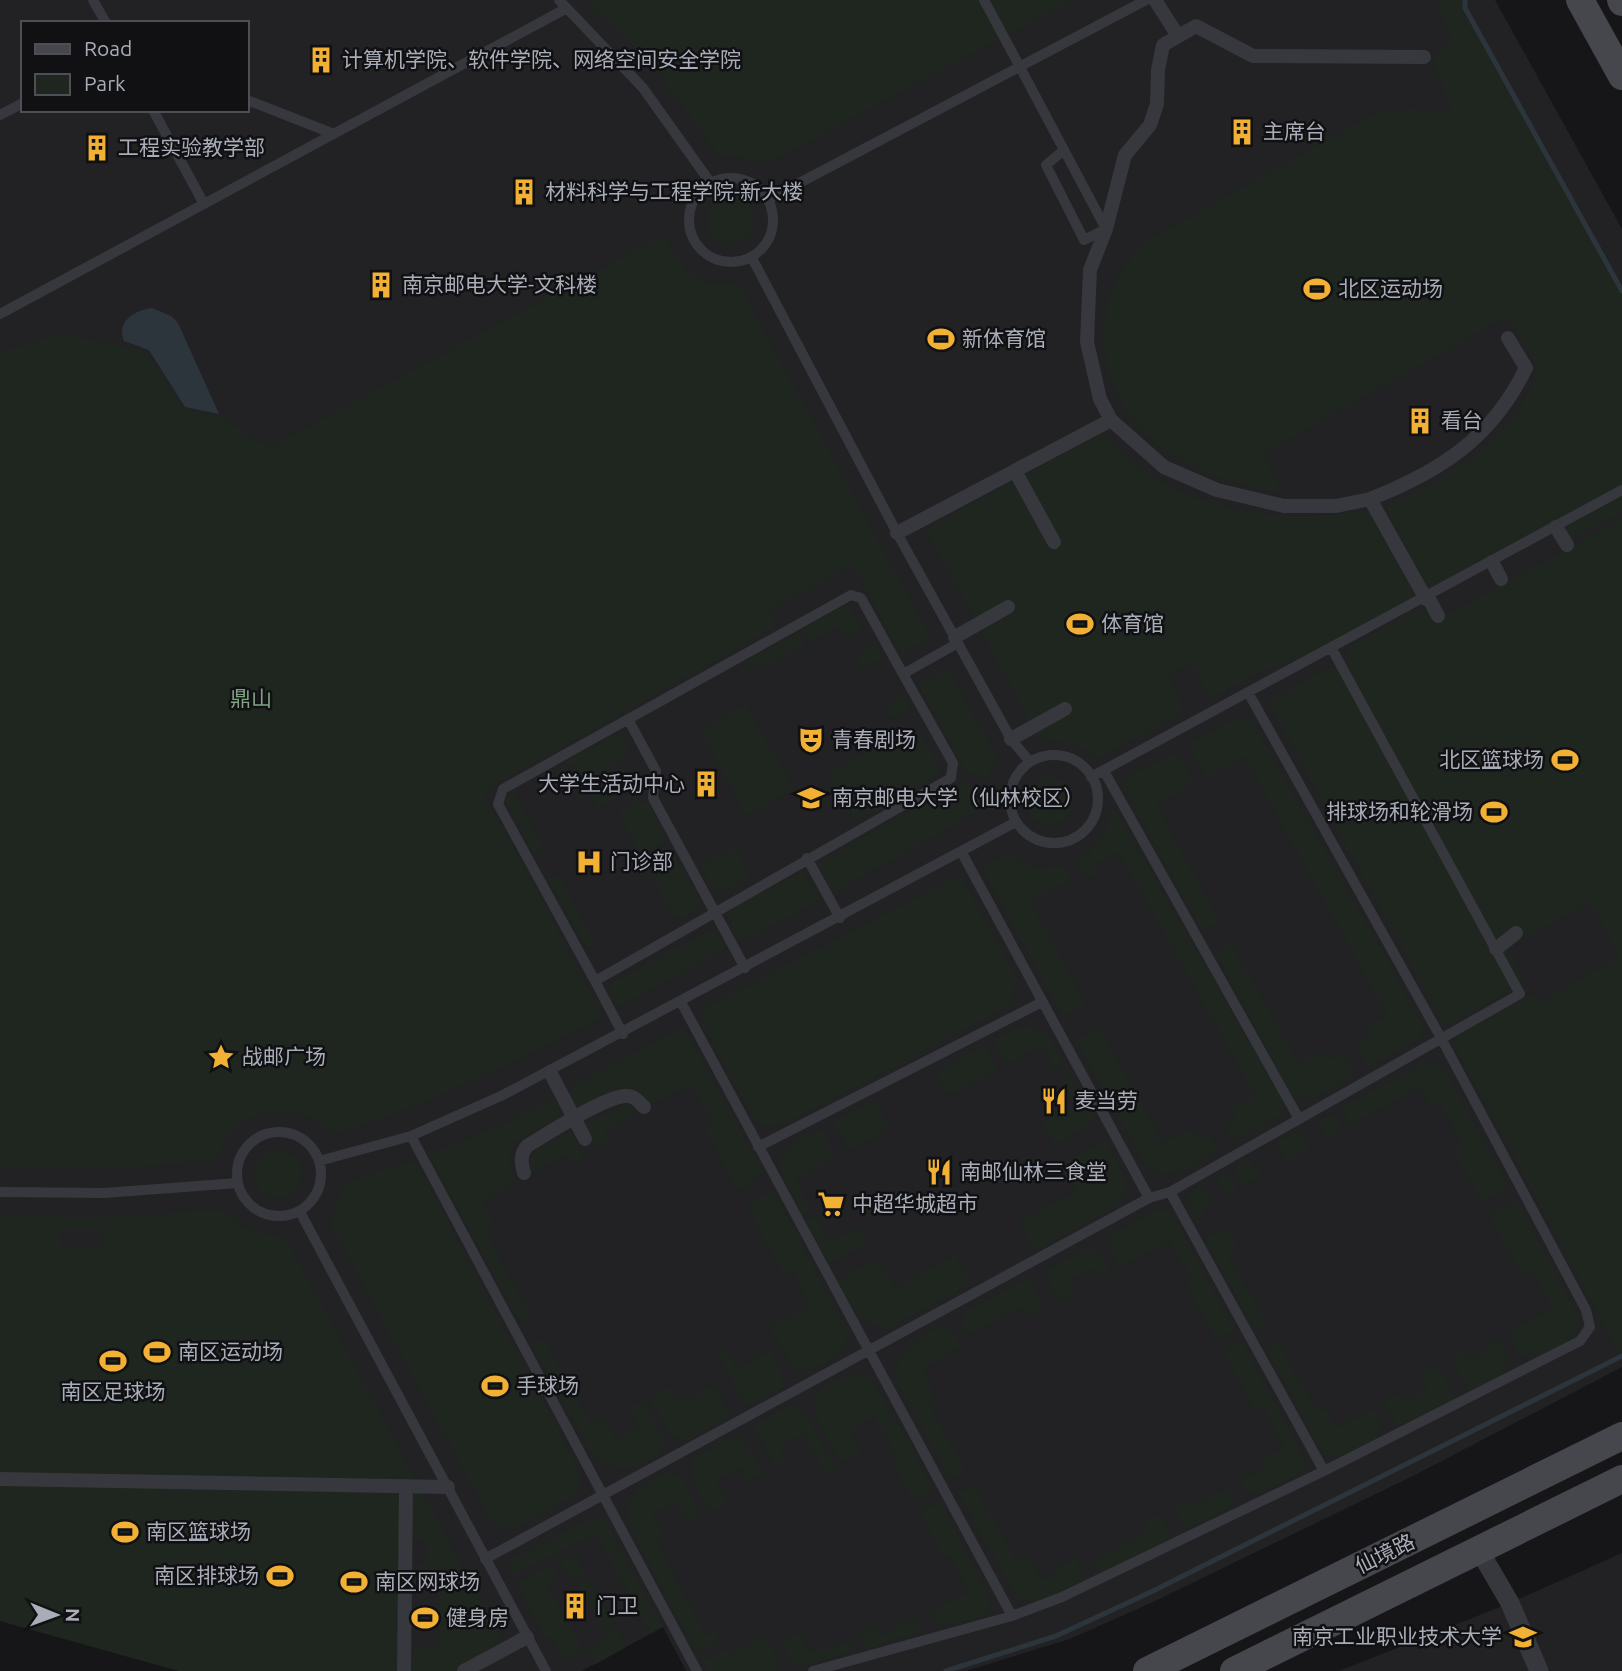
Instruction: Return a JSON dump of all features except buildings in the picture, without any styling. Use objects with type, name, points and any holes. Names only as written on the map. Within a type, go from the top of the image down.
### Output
[{"type":"main road","points":[[1580,0],[1622,76]]},
{"type":"main road","name":"仙境路","points":[[1147,1671],[1622,1436]]},
{"type":"main road","name":"仙境路","points":[[1234,1671],[1622,1479]]},
{"type":"main road","points":[[1461,1516],[1479,1550]]},
{"type":"street","points":[[1155,0],[1178,36]]},
{"type":"street","points":[[1424,57],[1254,56],[1196,26],[1163,45],[1157,70],[1157,104],[1150,125],[1125,155],[1105,229],[1090,270],[1087,342],[1100,399],[1111,420],[1164,467],[1217,490],[1284,506],[1336,506],[1370,499],[1430,471],[1487,430],[1514,393],[1526,368],[1507,338]]},
{"type":"street","points":[[897,533],[1111,420]]},
{"type":"street","points":[[1015,471],[1054,542]]},
{"type":"street","points":[[1370,499],[1438,616]]},
{"type":"street","points":[[1556,527],[1567,545]]},
{"type":"street","points":[[1492,562],[1501,579]]},
{"type":"street","points":[[956,640],[1008,607]]},
{"type":"street","points":[[1011,739],[1065,709]]},
{"type":"street","points":[[1496,949],[1516,933]]},
{"type":"street","points":[[550,1072],[585,1139]]},
{"type":"street","points":[[524,1173],[522,1152],[527,1146],[574,1118],[624,1096],[635,1098],[644,1107]]},
{"type":"street","points":[[0,1479],[448,1488]]},
{"type":"street","points":[[404,1671],[406,1487]]},
{"type":"street","points":[[1479,1550],[1510,1603],[1539,1671]]},
{"type":"street","points":[[464,1671],[527,1637]]},
{"type":"lane","points":[[93,0],[105,21]]},
{"type":"lane","points":[[984,0],[1020,66],[1064,150],[1105,229],[1084,240],[1046,165],[1064,150]]},
{"type":"lane","points":[[769,199],[1146,0]]},
{"type":"lane","points":[[0,314],[334,134],[563,4],[643,88],[710,182]]},
{"type":"lane","points":[[248,100],[334,134]]},
{"type":"lane","points":[[0,115],[21,104]]},
{"type":"lane","points":[[154,112],[204,204]]},
{"type":"lane","points":[[732,177],[753,183],[769,199],[774,221],[768,242],[752,258],[730,263],[709,257],[693,241],[688,219],[694,198],[710,182],[732,177]]},
{"type":"lane","points":[[752,258],[956,640],[1011,739],[1030,762]]},
{"type":"lane","points":[[1091,777],[1427,598],[1622,490]]},
{"type":"lane","points":[[595,981],[951,778],[953,763],[861,598],[851,595],[503,789],[498,796],[498,804],[623,1034]]},
{"type":"lane","points":[[903,674],[956,640]]},
{"type":"lane","points":[[485,1559],[1149,1198],[1170,1192],[1520,994],[1332,649]]},
{"type":"lane","points":[[813,1671],[1012,1616],[1119,1572],[1580,1340],[1590,1327],[1586,1310],[1441,1038],[1249,694]]},
{"type":"lane","points":[[628,719],[656,771],[653,798],[745,968]]},
{"type":"lane","points":[[1057,755],[1070,758],[1091,777],[1097,801],[1095,813],[1090,824],[1070,840],[1059,843],[1034,839],[1016,822],[1010,796],[1020,771],[1030,762],[1057,755]]},
{"type":"lane","points":[[1104,771],[1298,1119]]},
{"type":"lane","points":[[319,1161],[411,1136],[550,1072],[1016,822]]},
{"type":"lane","points":[[961,853],[1149,1198]]},
{"type":"lane","points":[[807,859],[840,918]]},
{"type":"lane","points":[[681,1002],[1012,1616]]},
{"type":"lane","points":[[758,1147],[1042,1002]]},
{"type":"lane","points":[[279,1130],[301,1137],[316,1153],[319,1161],[322,1175],[316,1196],[300,1212],[278,1217],[256,1211],[241,1195],[236,1173],[242,1151],[258,1136],[279,1130]]},
{"type":"lane","points":[[411,1136],[697,1671]]},
{"type":"lane","points":[[0,1192],[104,1193],[238,1183]]},
{"type":"lane","points":[[1170,1192],[1324,1471]]},
{"type":"lane","points":[[300,1212],[546,1671]]},
{"type":"shaded area","name":"南京邮电大学（仙林校区）","points":[[0,0],[1495,0],[1622,229],[1622,1367],[1417,1474],[1151,1603],[1070,1639],[966,1671],[686,1671],[663,1627],[582,1671],[179,1671],[0,1621]]},
{"type":"shaded area","points":[[152,308],[171,316],[178,323],[219,414],[185,407],[149,350],[124,341],[122,334],[125,322],[139,311]]},
{"type":"shaded area","name":"南京工业职业技术大学","points":[[1622,1553],[1622,1671],[1339,1671],[1510,1603]]},
{"type":"green space","points":[[585,0],[1072,0],[767,164],[734,155],[719,156],[651,63]]},
{"type":"green space","name":"北区运动场","points":[[1465,0],[1465,8],[1622,291],[1622,485],[1429,589],[1384,505],[1455,469],[1480,451],[1519,410],[1531,387],[1536,363],[1505,315],[1263,454],[1283,493],[1217,477],[1160,446],[1137,425],[1119,399],[1108,368],[1104,332],[1107,305],[1116,281],[1139,249],[1149,240],[1374,114],[1414,109],[1453,116],[1432,59],[1453,40],[1435,2]]},
{"type":"green space","points":[[730,197],[747,203],[753,220],[747,237],[730,243],[713,237],[707,220],[713,203]]},
{"type":"green space","name":"鼎山","points":[[663,235],[686,270],[711,285],[738,283],[931,638],[901,654],[853,566],[769,609],[776,626],[483,792],[604,1016],[473,1081],[336,1134],[302,1114],[271,1112],[237,1127],[222,1147],[217,1159],[108,1169],[0,1167],[0,352],[59,334],[145,351],[183,408],[222,417],[269,448]]},
{"type":"green space","points":[[1101,433],[1159,481],[1217,505],[1291,516],[1368,510],[1415,597],[1315,653],[1265,670],[1215,696],[1208,695],[1190,663],[1167,677],[1181,700],[1182,713],[1099,758],[1077,745],[1039,738],[926,529]]},
{"type":"green space","points":[[1622,496],[1622,513],[1573,539],[1566,538],[1566,527]]},
{"type":"green space","points":[[1622,519],[1621,1356],[1454,1045],[1457,1036],[1533,994],[1539,1003],[1620,956],[1589,902],[1508,949],[1525,980],[1520,983],[1503,951],[1513,927],[1495,940],[1346,664],[1350,646],[1419,609],[1427,610],[1434,622]]},
{"type":"green space","points":[[847,604],[863,628],[846,638],[838,626],[810,642],[802,629]]},
{"type":"green space","points":[[798,632],[806,644],[768,666],[764,661],[748,670],[744,662]]},
{"type":"green space","points":[[876,644],[884,658],[863,669],[855,655]]},
{"type":"green space","points":[[1328,667],[1338,669],[1509,984],[1508,992],[1450,1024],[1442,1022],[1272,709],[1271,703],[1275,698]]},
{"type":"green space","points":[[947,668],[998,759],[986,779],[966,772],[918,685]]},
{"type":"green space","points":[[904,695],[911,708],[892,720],[884,706]]},
{"type":"green space","points":[[746,704],[794,789],[747,816],[699,730]]},
{"type":"green space","points":[[1237,717],[1253,722],[1423,1024],[1421,1038],[1368,1067],[1356,1044],[1369,1037],[1365,1028],[1387,1015],[1245,757],[1207,777],[1191,751],[1191,743]]},
{"type":"green space","points":[[912,727],[919,730],[940,769],[939,774],[855,821],[827,774]]},
{"type":"green space","points":[[614,734],[626,738],[628,745],[624,760],[584,783],[574,765],[570,767],[567,761]]},
{"type":"green space","points":[[1174,752],[1180,755],[1195,783],[1156,805],[1220,921],[1202,931],[1122,786],[1124,779]]},
{"type":"green space","points":[[623,769],[632,773],[633,786],[598,809],[587,789]]},
{"type":"green space","points":[[1049,777],[1066,784],[1073,801],[1066,818],[1049,825],[1032,818],[1025,801],[1032,784]]},
{"type":"green space","points":[[962,781],[983,789],[981,810],[833,893],[817,864]]},
{"type":"green space","points":[[512,790],[544,849],[534,855],[506,802],[507,794]]},
{"type":"green space","points":[[637,799],[650,804],[666,838],[645,853],[637,850],[618,813]]},
{"type":"green space","points":[[1112,803],[1284,1103],[1281,1116],[1234,1141],[1224,1125],[1236,1119],[1230,1109],[1255,1095],[1119,852],[1095,865],[1099,872],[1085,879],[1075,863],[1101,838]]},
{"type":"green space","points":[[734,847],[751,876],[717,894],[700,867]]},
{"type":"green space","points":[[667,850],[675,854],[702,905],[683,919],[674,917],[648,868],[649,861]]},
{"type":"green space","points":[[1006,854],[1035,868],[1064,866],[1072,880],[1030,902],[1086,1004],[1063,1017],[983,870],[985,866]]},
{"type":"green space","points":[[803,870],[821,899],[741,943],[726,911]]},
{"type":"green space","points":[[558,874],[597,946],[594,948],[585,946],[548,879]]},
{"type":"green space","points":[[960,875],[1016,976],[1011,1002],[1002,1010],[785,1124],[764,1126],[754,1119],[703,1026],[703,1014],[710,1005]]},
{"type":"green space","points":[[708,931],[718,933],[727,948],[617,1008],[609,992],[612,983]]},
{"type":"green space","points":[[1231,943],[1298,1063],[1321,1050],[1328,1060],[1342,1052],[1355,1074],[1316,1097],[1299,1099],[1292,1096],[1215,952]]},
{"type":"green space","points":[[1028,1025],[1050,1037],[1064,1064],[1055,1069],[1042,1045],[1007,1064],[993,1039]]},
{"type":"green space","points":[[1099,1027],[1163,1143],[1190,1129],[1197,1141],[1209,1134],[1219,1150],[1192,1166],[1174,1172],[1155,1171],[1145,1165],[1076,1040]]},
{"type":"green space","points":[[683,1032],[690,1039],[763,1171],[763,1175],[738,1190],[704,1127],[713,1123],[691,1084],[651,1105],[642,1097],[625,1090],[610,1093],[582,1107],[575,1105],[569,1093],[573,1085],[671,1033]]},
{"type":"green space","points":[[984,1044],[998,1069],[948,1096],[939,1080],[939,1071]]},
{"type":"green space","points":[[1424,1063],[1437,1063],[1445,1070],[1507,1183],[1505,1189],[1482,1202],[1453,1150],[1462,1144],[1441,1105],[1433,1109],[1420,1087],[1349,1126],[1343,1106]]},
{"type":"green space","points":[[1071,1075],[1096,1121],[1054,1145],[1042,1123],[1075,1105],[1062,1080]]},
{"type":"green space","points":[[550,1099],[559,1104],[559,1118],[513,1143],[509,1166],[516,1182],[482,1201],[495,1224],[484,1231],[532,1316],[520,1323],[431,1159],[433,1153],[504,1124]]},
{"type":"green space","points":[[628,1103],[639,1112],[603,1133],[609,1143],[598,1149],[584,1124]]},
{"type":"green space","points":[[867,1104],[877,1104],[891,1127],[849,1151],[833,1121]]},
{"type":"green space","points":[[1332,1113],[1344,1129],[1326,1139],[1318,1121]]},
{"type":"green space","points":[[821,1128],[836,1158],[795,1180],[811,1209],[802,1214],[781,1172],[780,1163],[791,1147]]},
{"type":"green space","points":[[1297,1131],[1302,1133],[1311,1148],[1286,1162],[1277,1142]]},
{"type":"green space","points":[[571,1132],[584,1156],[573,1163],[568,1154],[530,1175],[529,1166],[535,1153]]},
{"type":"green space","points":[[1106,1139],[1127,1183],[1119,1205],[1035,1252],[1018,1222],[1077,1190],[1064,1164]]},
{"type":"green space","points":[[278,1150],[295,1157],[302,1174],[295,1191],[278,1198],[261,1191],[254,1174],[261,1157]]},
{"type":"green space","points":[[1249,1159],[1262,1175],[1244,1185],[1236,1171],[1237,1165]]},
{"type":"green space","points":[[412,1161],[419,1167],[578,1469],[580,1482],[576,1495],[512,1530],[502,1528],[490,1519],[333,1229],[331,1217],[347,1182]]},
{"type":"green space","points":[[1225,1171],[1238,1189],[1225,1196],[1216,1177]]},
{"type":"green space","points":[[1201,1185],[1213,1203],[1202,1209],[1207,1218],[1197,1225],[1185,1197]]},
{"type":"green space","points":[[769,1192],[774,1193],[848,1333],[847,1341],[837,1356],[810,1369],[794,1368],[770,1327],[811,1305],[792,1270],[784,1274],[746,1206]]},
{"type":"green space","points":[[1513,1201],[1518,1202],[1579,1316],[1576,1332],[1565,1344],[1534,1359],[1519,1354],[1508,1333],[1553,1308],[1532,1270],[1522,1275],[1489,1216]]},
{"type":"green space","points":[[1158,1209],[1169,1212],[1175,1218],[1235,1330],[1216,1340],[1185,1284],[1192,1280],[1170,1240],[1119,1268],[1108,1240],[1112,1234]]},
{"type":"green space","name":"南区运动场","points":[[215,1210],[230,1215],[249,1230],[287,1240],[416,1480],[0,1475],[0,1218],[92,1218]],"holes":[[[59,1230],[104,1230],[104,1246],[59,1246]]]},
{"type":"green space","points":[[815,1216],[829,1242],[859,1226],[868,1243],[829,1264],[806,1221]]},
{"type":"green space","points":[[1226,1227],[1239,1250],[1229,1257],[1268,1325],[1256,1331],[1204,1239]]},
{"type":"green space","points":[[1088,1248],[1101,1252],[1110,1270],[1097,1277],[1092,1268],[1070,1280],[1076,1292],[1059,1302],[1043,1271]]},
{"type":"green space","points":[[955,1255],[971,1283],[891,1327],[880,1327],[863,1320],[851,1307],[837,1281],[877,1259],[894,1289]]},
{"type":"green space","points":[[1028,1278],[1045,1309],[1029,1317],[1022,1306],[966,1335],[961,1323],[966,1311]]},
{"type":"green space","points":[[946,1326],[951,1329],[961,1346],[922,1370],[936,1395],[927,1400],[966,1472],[950,1480],[896,1381],[900,1361],[910,1345],[927,1333]]},
{"type":"green space","points":[[1499,1337],[1507,1359],[1503,1372],[1490,1382],[1470,1391],[1450,1358],[1462,1351],[1469,1362],[1490,1350],[1487,1345]]},
{"type":"green space","points":[[544,1338],[591,1423],[603,1417],[616,1440],[639,1427],[629,1408],[644,1400],[664,1438],[662,1453],[634,1467],[618,1468],[609,1466],[591,1453],[531,1344]]},
{"type":"green space","points":[[1243,1341],[1305,1461],[1304,1469],[1299,1475],[1254,1494],[1245,1490],[1240,1482],[1265,1468],[1261,1460],[1285,1446],[1263,1408],[1256,1412],[1223,1352]]},
{"type":"green space","points":[[1278,1343],[1317,1412],[1325,1408],[1337,1428],[1374,1408],[1382,1431],[1377,1437],[1356,1452],[1339,1456],[1323,1454],[1266,1349]]},
{"type":"green space","points":[[726,1349],[737,1370],[771,1350],[782,1371],[783,1387],[747,1407],[717,1353]]},
{"type":"green space","points":[[1437,1364],[1456,1399],[1408,1424],[1397,1424],[1383,1403],[1401,1393],[1406,1401],[1428,1388],[1420,1374]]},
{"type":"green space","points":[[850,1374],[868,1377],[877,1387],[934,1489],[913,1501],[891,1461],[897,1457],[874,1417],[850,1430],[862,1453],[843,1463],[818,1419],[814,1401],[823,1387]]},
{"type":"green space","points":[[713,1384],[731,1415],[688,1441],[671,1435],[649,1398],[669,1386],[680,1404]]},
{"type":"green space","points":[[790,1404],[807,1415],[837,1470],[826,1475],[803,1434],[779,1446],[785,1460],[775,1466],[753,1425]]},
{"type":"green space","points":[[740,1433],[763,1472],[748,1481],[740,1467],[716,1480],[728,1504],[711,1512],[695,1485],[692,1463],[695,1456]]},
{"type":"green space","points":[[669,1471],[682,1478],[702,1516],[689,1523],[677,1501],[653,1514],[665,1537],[656,1542],[706,1635],[716,1631],[720,1640],[697,1653],[630,1528],[627,1516],[631,1498],[636,1492]]},
{"type":"green space","points":[[0,1485],[400,1493],[397,1671],[179,1671],[0,1621]]},
{"type":"green space","points":[[974,1485],[1016,1561],[1026,1555],[1041,1580],[1075,1558],[1082,1571],[1082,1580],[1054,1596],[1036,1601],[1022,1600],[1014,1592],[958,1493]]},
{"type":"green space","points":[[1230,1486],[1233,1502],[1228,1508],[1186,1529],[1173,1506],[1188,1498],[1193,1508]]},
{"type":"green space","points":[[423,1493],[502,1641],[452,1671],[411,1671],[411,1650],[438,1650],[439,1587],[412,1587],[412,1565],[426,1565],[427,1540],[412,1540],[413,1494]]},
{"type":"green space","points":[[941,1501],[992,1604],[985,1616],[943,1627],[935,1623],[929,1613],[969,1591],[950,1555],[944,1558],[920,1513]]},
{"type":"green space","points":[[1159,1514],[1172,1537],[1108,1571],[1100,1571],[1091,1563],[1147,1532],[1144,1523]]},
{"type":"green space","points":[[590,1519],[601,1519],[609,1527],[663,1627],[650,1634],[596,1533],[512,1576],[509,1566],[511,1559]]},
{"type":"green space","points":[[568,1556],[578,1559],[586,1574],[575,1579],[571,1571],[567,1573],[560,1561]]},
{"type":"green space","points":[[553,1564],[559,1577],[547,1584],[583,1650],[564,1660],[551,1637],[546,1639],[516,1583]]},
{"type":"green space","points":[[588,1578],[613,1623],[602,1629],[578,1584]]},
{"type":"green space","points":[[917,1616],[922,1632],[867,1648],[859,1634],[874,1625],[881,1636]]},
{"type":"green space","points":[[615,1627],[626,1647],[596,1664],[588,1649],[607,1639],[604,1633]]},
{"type":"green space","points":[[799,1633],[810,1654],[825,1646],[828,1651],[849,1640],[855,1651],[805,1666],[792,1664],[780,1643]]},
{"type":"green space","points":[[765,1635],[779,1661],[778,1671],[708,1671],[702,1661],[725,1649],[729,1655]]},
{"type":"waterway","points":[[1465,0],[1465,8],[1622,291]]},
{"type":"waterway","points":[[946,1671],[1056,1636],[1151,1592],[1622,1356]]},
{"type":"place","name":"计算机学院、软件学院、网络空间安全学院","points":[[321,60]]},
{"type":"place","name":"主席台","points":[[1242,132]]},
{"type":"place","name":"工程实验教学部","points":[[97,148]]},
{"type":"place","name":"材料科学与工程学院-新大楼","points":[[524,192]]},
{"type":"place","name":"南京邮电大学-文科楼","points":[[381,285]]},
{"type":"place","name":"北区运动场","points":[[1317,289]]},
{"type":"place","name":"新体育馆","points":[[941,339]]},
{"type":"place","name":"看台","points":[[1420,421]]},
{"type":"place","name":"体育馆","points":[[1080,624]]},
{"type":"place","name":"青春剧场","points":[[811,740]]},
{"type":"place","name":"北区篮球场","points":[[1565,760]]},
{"type":"place","name":"大学生活动中心","points":[[706,784]]},
{"type":"place","name":"南京邮电大学（仙林校区）","points":[[811,798]]},
{"type":"place","name":"排球场和轮滑场","points":[[1494,812]]},
{"type":"place","name":"门诊部","points":[[589,862]]},
{"type":"place","name":"战邮广场","points":[[221,1057]]},
{"type":"place","name":"麦当劳","points":[[1054,1101]]},
{"type":"place","name":"南邮仙林三食堂","points":[[939,1172]]},
{"type":"place","name":"中超华城超市","points":[[831,1204]]},
{"type":"place","name":"南区运动场","points":[[157,1352]]},
{"type":"place","name":"南区足球场","points":[[113,1361]]},
{"type":"place","name":"手球场","points":[[495,1386]]},
{"type":"place","name":"南区篮球场","points":[[125,1532]]},
{"type":"place","name":"南区排球场","points":[[280,1576]]},
{"type":"place","name":"南区网球场","points":[[354,1582]]},
{"type":"place","name":"门卫","points":[[575,1606]]},
{"type":"place","name":"健身房","points":[[425,1618]]},
{"type":"place","name":"南京工业职业技术大学","points":[[1523,1637]]}]
